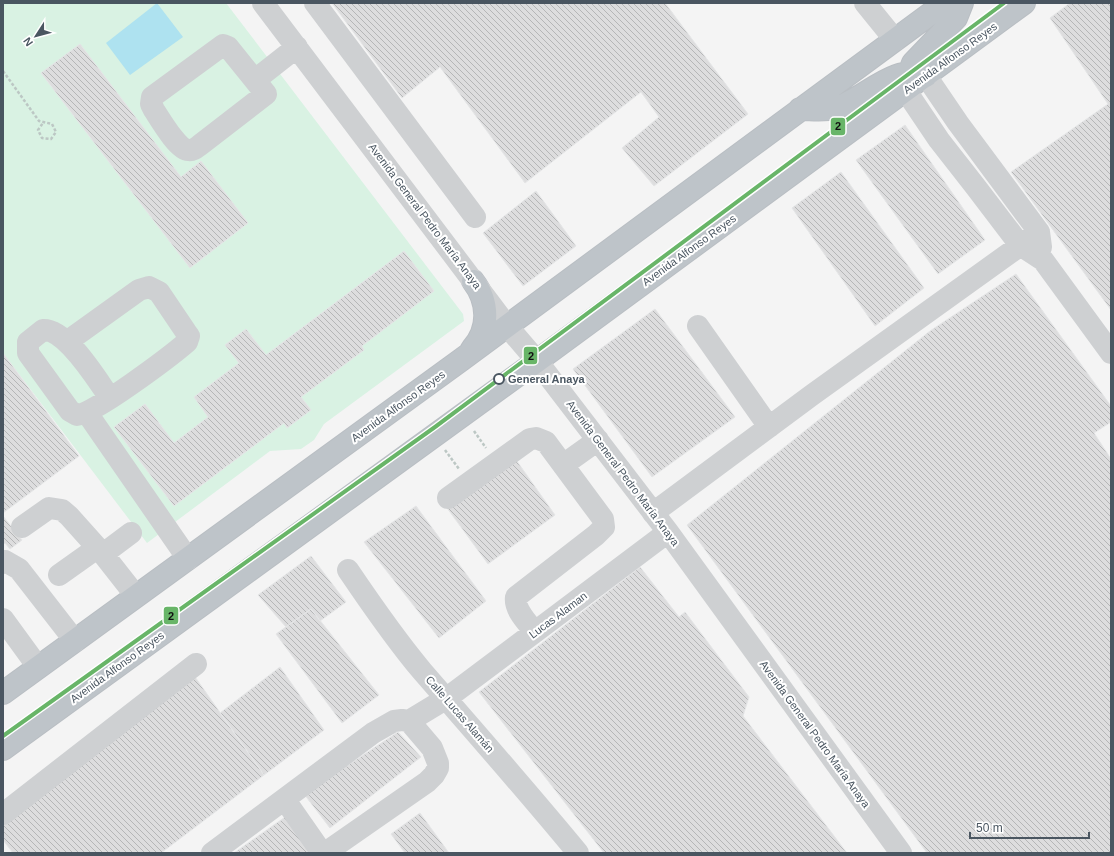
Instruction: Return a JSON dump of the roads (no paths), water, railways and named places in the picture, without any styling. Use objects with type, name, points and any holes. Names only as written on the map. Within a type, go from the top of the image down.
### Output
[{"type":"highway","name":"Avenida Alfonso Reyes","points":[[3,693],[461,360],[945,3]]},
{"type":"highway","points":[[800,109],[835,108],[879,85],[913,80],[918,56],[956,18],[962,3]]},
{"type":"highway","name":"Avenida Alfonso Reyes","points":[[3,749],[537,361],[913,80],[1024,3]]},
{"type":"highway","points":[[461,360],[476,345],[485,322],[486,313],[482,296],[473,281]]},
{"type":"street","name":"Avenida General Pedro María Anaya","points":[[263,3],[507,326],[537,361],[668,532],[902,853]]},
{"type":"street","points":[[315,3],[475,217]]},
{"type":"street","points":[[865,3],[895,40]]},
{"type":"street","points":[[223,45],[228,47],[257,83],[266,94],[200,145],[189,150],[178,144],[151,104],[152,97],[156,93],[223,45]]},
{"type":"street","points":[[257,83],[300,51]]},
{"type":"street","points":[[913,80],[958,123],[994,171],[1038,232],[1043,260]]},
{"type":"street","points":[[913,80],[939,140],[1020,245],[1043,260],[1111,353]]},
{"type":"street","points":[[975,186],[994,171]]},
{"type":"street","points":[[653,513],[1038,232]]},
{"type":"street","points":[[68,341],[139,290],[149,287],[159,292],[186,332],[188,336],[187,342],[110,398],[87,413],[77,415],[70,410],[26,350],[28,342],[44,330],[50,331],[68,341],[110,398]]},
{"type":"street","points":[[698,326],[769,428]]},
{"type":"street","points":[[87,413],[188,559]]},
{"type":"street","points":[[448,498],[530,439],[536,438],[546,442],[598,510],[605,523],[604,527],[596,535],[516,597],[515,602],[518,608],[535,632]]},
{"type":"street","points":[[563,465],[598,440]]},
{"type":"street","points":[[22,527],[42,511],[55,508],[62,510],[100,551],[136,596]]},
{"type":"street","name":"Lucas Alaman","points":[[409,721],[447,698],[668,532]]},
{"type":"street","points":[[59,575],[131,533]]},
{"type":"street","points":[[3,563],[5,561],[10,562],[19,569],[75,641]]},
{"type":"street","name":"Calle Lucas Alamán","points":[[348,570],[397,640],[578,853]]},
{"type":"street","points":[[3,619],[38,667]]},
{"type":"street","points":[[3,814],[196,664]]},
{"type":"street","points":[[212,853],[285,800],[342,755],[373,733],[394,721],[409,721],[416,727],[436,756],[438,763],[434,775],[414,791],[324,853],[285,800]]},
{"type":"water","points":[[157,3],[183,37],[130,75],[106,43]]},
{"type":"place","name":"General Anaya","points":[[499,379]]}]
